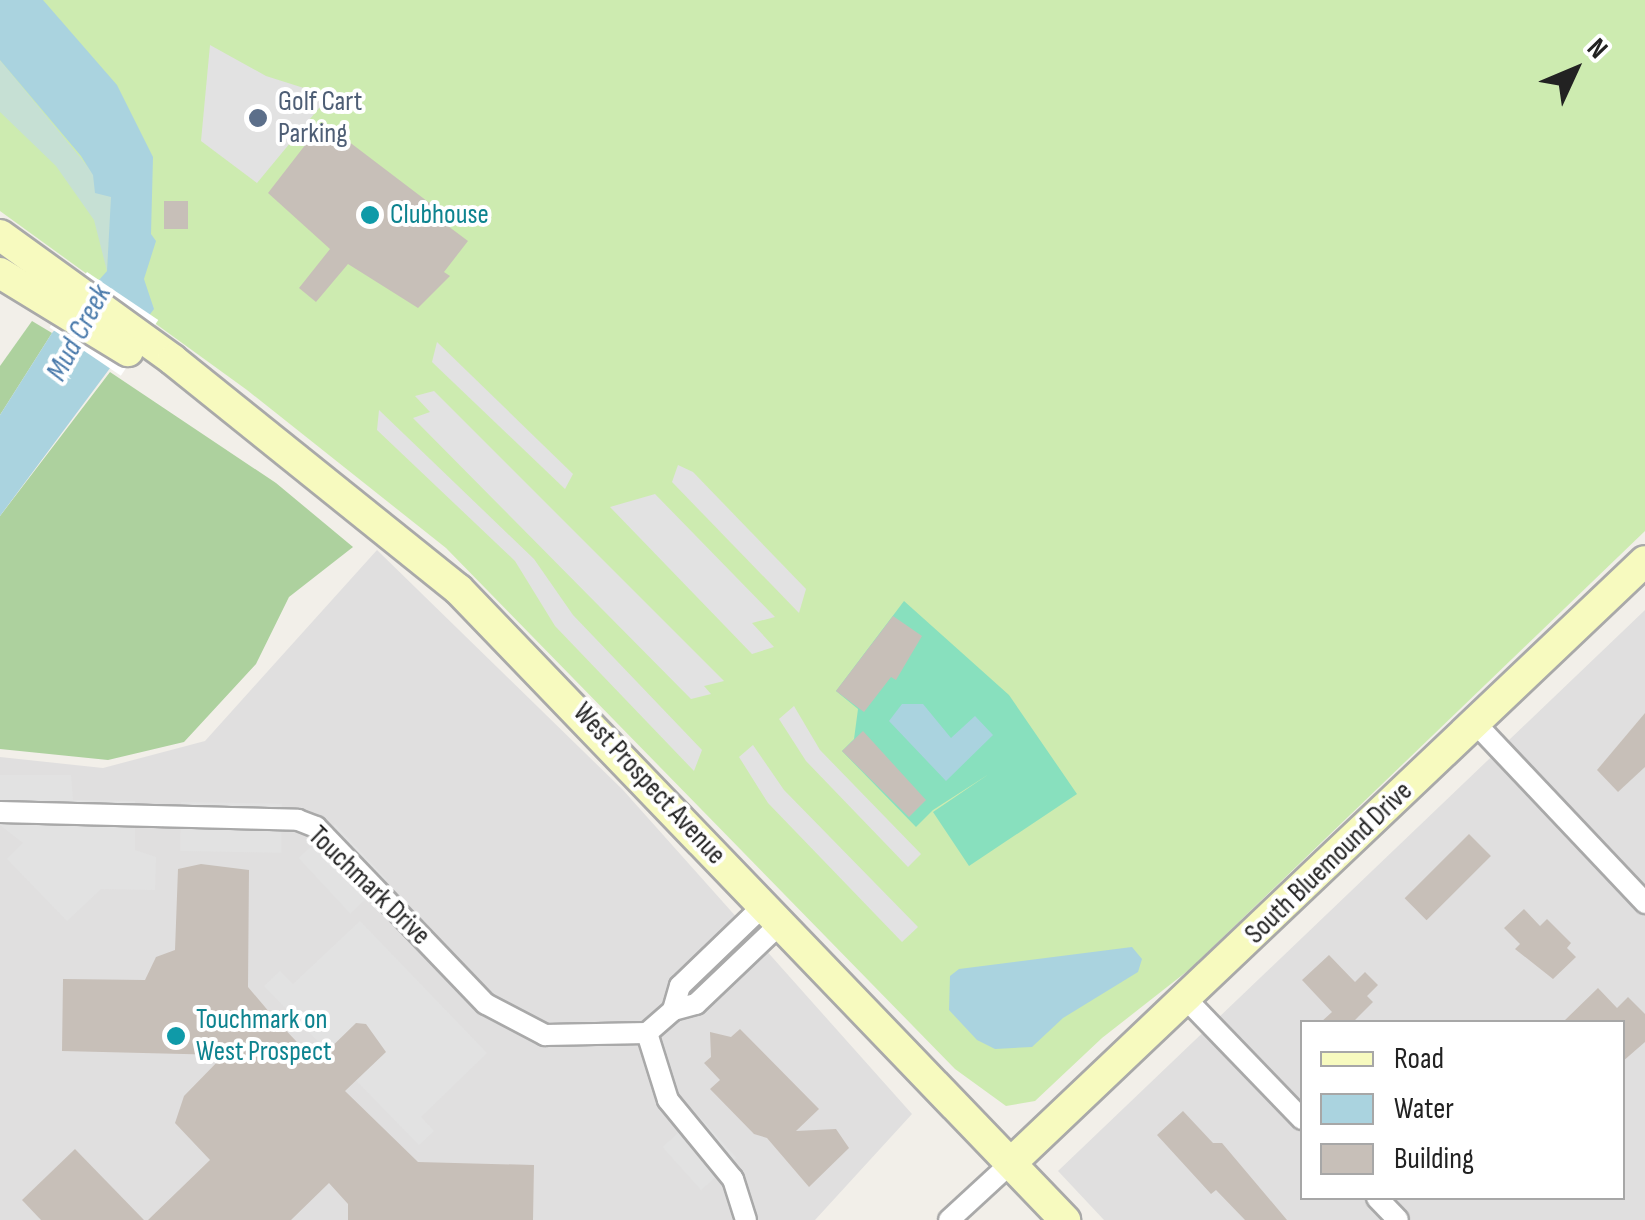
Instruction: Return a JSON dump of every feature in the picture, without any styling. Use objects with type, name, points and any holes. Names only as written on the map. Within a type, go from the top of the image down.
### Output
[{"type":"main road","name":"West Prospect Avenue","points":[[0,235],[68,300],[198,386],[327,479],[458,589],[1066,1220]]},
{"type":"main road","name":"West Prospect Avenue","points":[[0,273],[68,300]]},
{"type":"main road","name":"South Bluemound Drive","points":[[1011,1163],[1645,561]]},
{"type":"street","points":[[1474,724],[1645,903]]},
{"type":"street","name":"Touchmark Drive","points":[[0,812],[298,820],[316,827],[486,1004],[514,1024],[546,1035],[647,1034]]},
{"type":"street","points":[[746,1220],[733,1178],[668,1100],[647,1034],[673,1010],[696,1004],[772,915]]},
{"type":"street","points":[[1186,1000],[1300,1117]]},
{"type":"street","points":[[950,1220],[1011,1163]]},
{"type":"street","points":[[1379,1200],[1398,1220]]},
{"type":"shaded area","name":"Golf Cart Parking","points":[[210,45],[266,76],[329,96],[257,183],[201,141]]},
{"type":"shaded area","points":[[437,342],[573,474],[565,489],[432,362]]},
{"type":"shaded area","points":[[434,391],[724,681],[704,686],[711,694],[691,699],[413,418],[430,412],[415,396]]},
{"type":"shaded area","points":[[379,410],[534,559],[573,615],[702,750],[694,771],[555,626],[515,561],[377,430]]},
{"type":"shaded area","points":[[678,465],[693,472],[806,589],[799,613],[672,482]]},
{"type":"shaded area","points":[[655,494],[775,617],[752,623],[774,647],[752,654],[610,507]]},
{"type":"shaded area","points":[[377,550],[623,790],[912,1114],[815,1220],[0,1220],[0,757],[103,768],[205,741]]},
{"type":"shaded area","points":[[1645,610],[1645,1220],[1104,1220],[1058,1171]]},
{"type":"shaded area","points":[[794,706],[820,750],[921,854],[908,867],[806,761],[779,719]]},
{"type":"shaded area","points":[[753,745],[784,790],[918,927],[902,942],[768,803],[739,757]]},
{"type":"shaded area","points":[[0,775],[71,775],[73,800],[135,801],[135,850],[156,857],[155,890],[101,889],[67,921],[7,859],[23,843],[0,825]]},
{"type":"shaded area","points":[[181,802],[282,804],[281,853],[180,851]]},
{"type":"shaded area","points":[[335,824],[387,880],[350,914],[298,858]]},
{"type":"shaded area","points":[[360,921],[487,1053],[421,1117],[434,1131],[419,1145],[264,986],[280,971],[293,984]]},
{"type":"shaded area","points":[[698,1115],[737,1158],[701,1190],[662,1147]]},
{"type":"green space","points":[[0,0],[1645,0],[1645,531],[1190,969],[1102,1038],[1035,1101],[1006,1106],[955,1069],[446,548],[247,390],[0,211]]},
{"type":"green space","points":[[0,60],[112,196],[107,271],[94,220],[56,166],[0,112]]},
{"type":"green space","points":[[32,321],[52,333],[0,415],[0,366]]},
{"type":"green space","points":[[110,372],[276,483],[353,547],[289,597],[256,664],[184,742],[108,760],[0,749],[0,516]]},
{"type":"green space","points":[[904,601],[1009,695],[1077,794],[969,866],[933,812],[989,774],[933,810],[916,827],[842,751],[854,739],[858,709],[836,691]]},
{"type":"water","name":"Mud Creek","points":[[0,0],[43,0],[117,85],[153,157],[151,234],[156,241],[144,279],[154,309],[0,516],[0,415],[52,333],[107,271],[111,197],[95,193],[93,175],[81,156],[0,60]]},
{"type":"water","points":[[902,704],[923,704],[951,738],[975,716],[993,735],[946,781],[889,721]]},
{"type":"water","points":[[1132,947],[1142,959],[1138,972],[1063,1018],[1032,1047],[995,1049],[977,1040],[949,1010],[950,976],[959,969]]},
{"type":"pier","points":[[87,272],[158,320],[121,376],[50,328]]},
{"type":"building","name":"Clubhouse","points":[[323,122],[444,214],[440,220],[468,241],[444,272],[450,276],[418,308],[348,264],[316,302],[299,288],[330,249],[268,193]]},
{"type":"building","points":[[164,201],[188,201],[188,229],[164,229]]},
{"type":"building","points":[[893,616],[922,636],[896,680],[891,677],[864,712],[836,691]]},
{"type":"building","points":[[1645,713],[1645,767],[1618,792],[1597,770]]},
{"type":"building","points":[[863,731],[926,800],[909,817],[842,751]]},
{"type":"building","points":[[1469,834],[1491,856],[1427,920],[1405,898]]},
{"type":"building","name":"Touchmark on West Prospect","points":[[201,864],[249,870],[248,987],[276,1020],[316,1062],[356,1023],[366,1024],[386,1052],[345,1091],[418,1162],[534,1165],[533,1220],[348,1220],[348,1204],[329,1183],[291,1220],[148,1220],[210,1160],[175,1123],[184,1096],[224,1055],[62,1051],[63,979],[145,980],[156,957],[175,950],[178,869]]},
{"type":"building","points":[[1524,909],[1540,926],[1547,919],[1571,943],[1567,948],[1576,957],[1553,979],[1515,949],[1520,944],[1504,928]]},
{"type":"building","points":[[1329,955],[1355,982],[1365,972],[1378,985],[1367,996],[1373,1002],[1355,1020],[1323,1020],[1332,1012],[1302,980]]},
{"type":"building","points":[[1598,988],[1617,1008],[1628,997],[1645,1014],[1645,1042],[1625,1059],[1625,1020],[1565,1020]]},
{"type":"building","points":[[740,1029],[819,1109],[796,1131],[836,1129],[849,1148],[809,1187],[767,1138],[754,1134],[710,1089],[720,1080],[704,1063],[711,1057],[710,1032],[731,1037]]},
{"type":"building","points":[[1183,1111],[1213,1143],[1222,1143],[1287,1220],[1245,1220],[1216,1190],[1211,1194],[1157,1135]]},
{"type":"building","points":[[75,1149],[144,1220],[41,1220],[22,1200]]},
{"type":"place","name":"Golf Cart Parking","points":[[258,118]]},
{"type":"place","name":"Clubhouse","points":[[370,215]]},
{"type":"place","name":"Touchmark on West Prospect","points":[[176,1036]]}]
